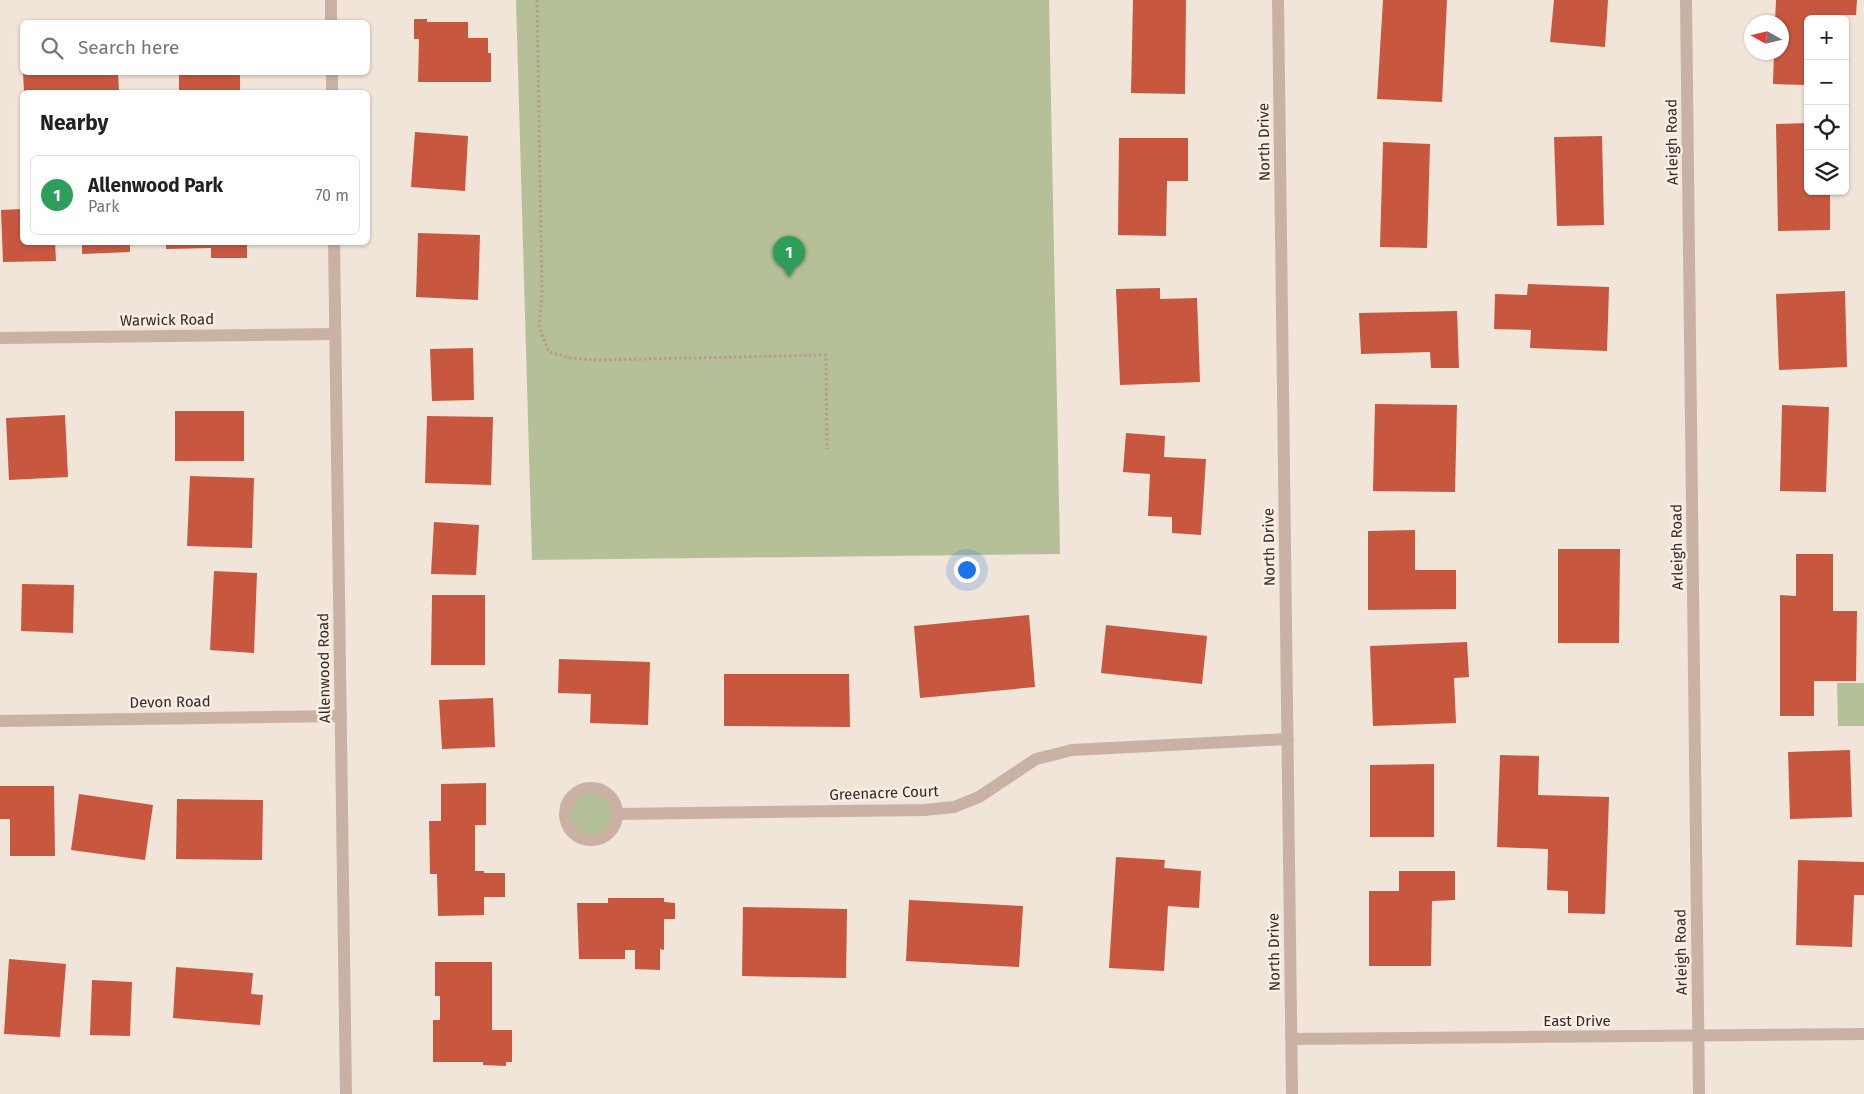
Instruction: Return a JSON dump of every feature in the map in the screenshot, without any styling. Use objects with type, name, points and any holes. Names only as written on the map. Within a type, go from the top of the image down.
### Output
[{"type":"street","points":[[331,0],[331,20]]},
{"type":"street","name":"North Drive","points":[[1278,0],[1292,1094]]},
{"type":"street","name":"Arleigh Road","points":[[1686,0],[1699,1094]]},
{"type":"street","points":[[332,75],[332,90]]},
{"type":"street","name":"Allenwood Road","points":[[334,245],[346,1094]]},
{"type":"street","name":"Warwick Road","points":[[0,338],[335,334]]},
{"type":"street","name":"Devon Road","points":[[0,721],[341,716]]},
{"type":"street","name":"Greenacre Court","points":[[618,814],[924,810],[954,807],[979,797],[1036,759],[1072,750],[1288,739]]},
{"type":"street","points":[[588,788],[605,792],[612,798],[618,814],[616,822],[607,836],[591,841],[576,837],[565,817],[568,801],[580,790],[588,788]]},
{"type":"street","name":"East Drive","points":[[1291,1039],[1864,1034]]},
{"type":"path","points":[[537,0],[542,294],[539,327],[549,352],[570,358],[596,360],[826,356],[827,450]]},
{"type":"green space","points":[[516,0],[1049,0],[1060,554],[532,560]]},
{"type":"green space","points":[[1837,683],[1864,683],[1864,726],[1838,726]]},
{"type":"green space","points":[[586,788],[596,788],[610,795],[617,809],[617,819],[610,833],[596,840],[586,840],[576,836],[569,829],[565,819],[565,809],[569,799],[576,792]]},
{"type":"building","points":[[1133,0],[1186,0],[1185,94],[1131,93]]},
{"type":"building","points":[[1383,0],[1447,0],[1442,102],[1377,99]]},
{"type":"building","points":[[1554,0],[1608,0],[1605,47],[1550,42]]},
{"type":"building","points":[[1776,0],[1857,0],[1856,15],[1804,15],[1804,85],[1773,84],[1774,60],[1789,60],[1789,15],[1775,15]]},
{"type":"building","points":[[414,19],[427,19],[427,22],[468,22],[468,38],[488,38],[488,53],[491,53],[491,82],[418,82],[419,39],[414,39]]},
{"type":"building","points":[[23,75],[118,75],[119,90],[24,90]]},
{"type":"building","points":[[179,75],[240,75],[240,90],[179,90]]},
{"type":"building","points":[[1804,123],[1804,195],[1830,195],[1830,230],[1778,231],[1776,124]]},
{"type":"building","points":[[415,132],[468,136],[465,191],[411,187]]},
{"type":"building","points":[[1602,136],[1604,225],[1557,226],[1554,137]]},
{"type":"building","points":[[1119,138],[1188,138],[1188,181],[1167,181],[1166,236],[1118,235]]},
{"type":"building","points":[[1383,142],[1430,144],[1427,248],[1380,247]]},
{"type":"building","points":[[20,209],[20,245],[55,245],[56,261],[3,262],[1,210]]},
{"type":"building","points":[[418,233],[480,235],[478,300],[416,297]]},
{"type":"building","points":[[82,245],[130,245],[130,252],[82,254]]},
{"type":"building","points":[[166,245],[247,245],[247,258],[211,258],[211,248],[166,249]]},
{"type":"building","points":[[1528,284],[1609,287],[1607,351],[1530,348],[1531,330],[1494,329],[1495,294],[1527,295]]},
{"type":"building","points":[[1160,288],[1160,299],[1197,298],[1200,382],[1120,385],[1116,289]]},
{"type":"building","points":[[1845,291],[1847,367],[1779,370],[1776,294]]},
{"type":"building","points":[[1457,311],[1459,368],[1431,368],[1430,352],[1361,354],[1359,313]]},
{"type":"building","points":[[473,348],[474,400],[432,401],[430,349]]},
{"type":"building","points":[[1375,404],[1457,405],[1455,492],[1373,491]]},
{"type":"building","points":[[1782,405],[1829,407],[1826,492],[1780,491]]},
{"type":"building","points":[[175,411],[244,411],[244,461],[175,461]]},
{"type":"building","points":[[65,415],[68,477],[9,480],[6,418]]},
{"type":"building","points":[[427,416],[493,417],[491,485],[425,483]]},
{"type":"building","points":[[1126,433],[1165,436],[1164,457],[1206,459],[1201,535],[1172,533],[1172,517],[1148,516],[1150,474],[1123,472]]},
{"type":"building","points":[[190,476],[254,478],[252,548],[187,546]]},
{"type":"building","points":[[434,522],[479,525],[476,575],[431,574]]},
{"type":"building","points":[[1415,530],[1415,570],[1456,570],[1456,609],[1368,610],[1368,531]]},
{"type":"building","points":[[1558,549],[1620,549],[1619,643],[1558,643]]},
{"type":"building","points":[[1796,554],[1833,554],[1833,611],[1857,611],[1856,681],[1814,681],[1814,716],[1780,716],[1780,595],[1796,596]]},
{"type":"building","points":[[214,571],[257,573],[254,653],[210,650]]},
{"type":"building","points":[[22,584],[74,585],[73,633],[21,631]]},
{"type":"building","points":[[432,595],[485,595],[485,665],[431,665]]},
{"type":"building","points":[[1029,615],[1035,687],[920,698],[914,626]]},
{"type":"building","points":[[1106,625],[1207,636],[1202,684],[1101,673]]},
{"type":"building","points":[[1467,642],[1469,677],[1454,678],[1456,723],[1373,726],[1370,646]]},
{"type":"building","points":[[559,659],[650,662],[648,725],[590,723],[591,694],[558,693]]},
{"type":"building","points":[[724,674],[849,674],[850,727],[724,726]]},
{"type":"building","points":[[493,698],[495,747],[442,749],[439,700]]},
{"type":"building","points":[[1850,750],[1852,817],[1790,819],[1788,752]]},
{"type":"building","points":[[1500,755],[1539,756],[1538,795],[1609,797],[1605,914],[1568,913],[1568,891],[1547,890],[1548,849],[1497,847]]},
{"type":"building","points":[[1434,764],[1434,837],[1370,837],[1370,765]]},
{"type":"building","points":[[486,783],[486,825],[475,825],[475,871],[505,873],[505,897],[484,897],[484,915],[438,916],[437,874],[430,874],[429,821],[441,821],[441,784]]},
{"type":"building","points":[[0,786],[54,786],[55,856],[10,856],[10,819],[0,819]]},
{"type":"building","points":[[79,794],[153,805],[145,860],[71,850]]},
{"type":"building","points":[[177,799],[263,800],[262,860],[176,859]]},
{"type":"building","points":[[1116,857],[1165,860],[1164,868],[1201,871],[1199,908],[1168,906],[1164,971],[1109,968]]},
{"type":"building","points":[[1798,860],[1864,862],[1864,895],[1854,895],[1852,947],[1796,945]]},
{"type":"building","points":[[1399,871],[1455,871],[1455,900],[1432,901],[1431,966],[1369,966],[1369,891],[1399,891]]},
{"type":"building","points":[[608,898],[664,898],[664,902],[675,903],[675,919],[664,919],[664,950],[660,949],[660,970],[635,969],[635,950],[625,950],[625,959],[579,959],[577,903],[608,903]]},
{"type":"building","points":[[909,900],[1023,906],[1019,967],[906,961]]},
{"type":"building","points":[[743,907],[847,909],[846,978],[742,976]]},
{"type":"building","points":[[9,959],[66,964],[60,1037],[4,1034]]},
{"type":"building","points":[[435,962],[492,962],[492,1030],[512,1030],[512,1062],[506,1062],[506,1066],[483,1065],[483,1062],[433,1062],[433,1020],[440,1020],[440,996],[435,996]]},
{"type":"building","points":[[176,967],[253,973],[251,994],[263,995],[260,1025],[173,1018]]},
{"type":"building","points":[[92,980],[132,982],[130,1036],[90,1035]]},
{"type":"place","name":"Allenwood Park","points":[[789,277]]}]
